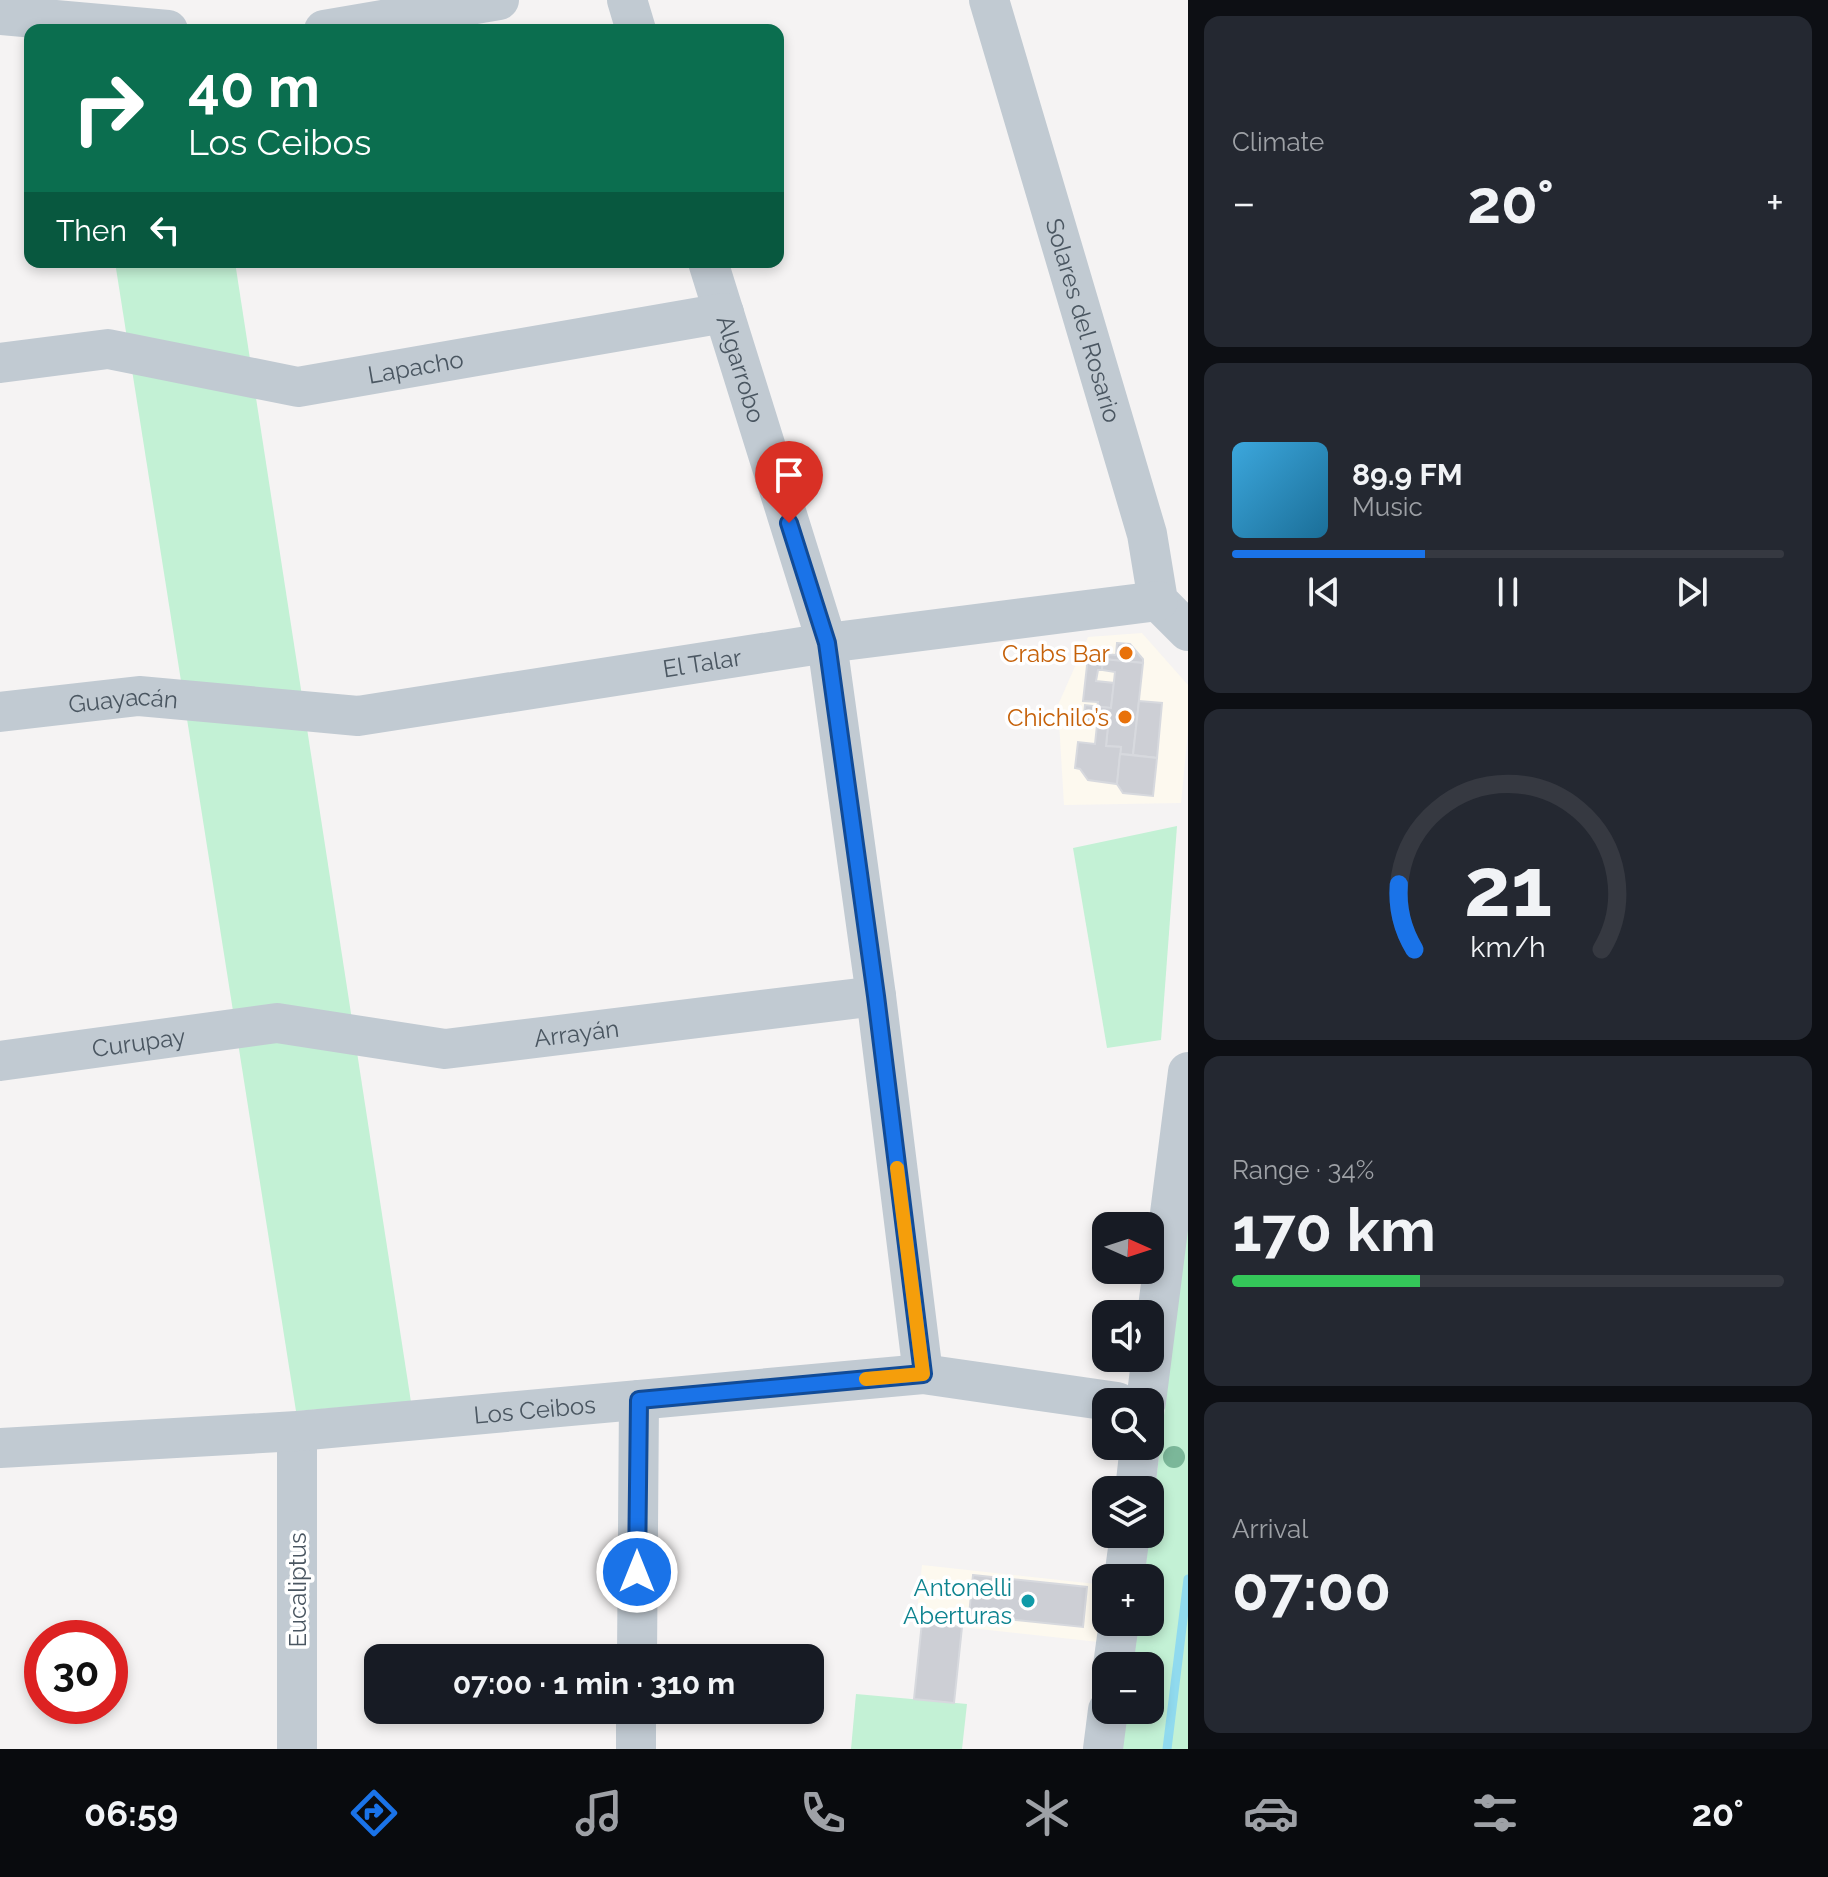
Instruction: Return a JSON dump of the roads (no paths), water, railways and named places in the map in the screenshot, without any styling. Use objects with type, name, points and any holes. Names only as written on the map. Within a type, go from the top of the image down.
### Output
[{"type":"street","points":[[359,24],[499,0]]},
{"type":"street","points":[[627,0],[634,24]]},
{"type":"street","name":"Solares del Rosario","points":[[989,0],[1147,534],[1158,601]]},
{"type":"street","points":[[0,15],[104,24]]},
{"type":"street","name":"Algarrobo","points":[[710,268],[827,643],[876,996],[923,1374]]},
{"type":"street","name":"Lapacho","points":[[0,363],[108,349],[298,387],[724,313]]},
{"type":"street","points":[[1158,601],[1188,631]]},
{"type":"street","name":"El Talar","points":[[245,705],[358,716],[827,643],[1158,601]]},
{"type":"street","name":"Guayacán","points":[[0,712],[139,696],[245,705]]},
{"type":"street","name":"Arrayán","points":[[277,1023],[445,1049],[876,996]]},
{"type":"street","name":"Curupay","points":[[0,1061],[277,1023]]},
{"type":"street","points":[[1148,1388],[1188,1072]]},
{"type":"street","name":"Los Ceibos","points":[[0,1448],[297,1431],[923,1374],[1092,1398]]},
{"type":"street","points":[[637,1644],[639,1400]]},
{"type":"street","name":"Eucaliptus","points":[[297,1431],[297,1749]]},
{"type":"street","points":[[636,1724],[636,1749]]},
{"type":"street","points":[[1103,1749],[1106,1724]]},
{"type":"waterway","points":[[1167,1749],[1188,1579]]},
{"type":"place","name":"Crabs Bar","points":[[1126,653]]},
{"type":"place","name":"Chichilo’s","points":[[1125,717]]},
{"type":"place","name":"Antonelli Aberturas","points":[[1028,1601]]}]
